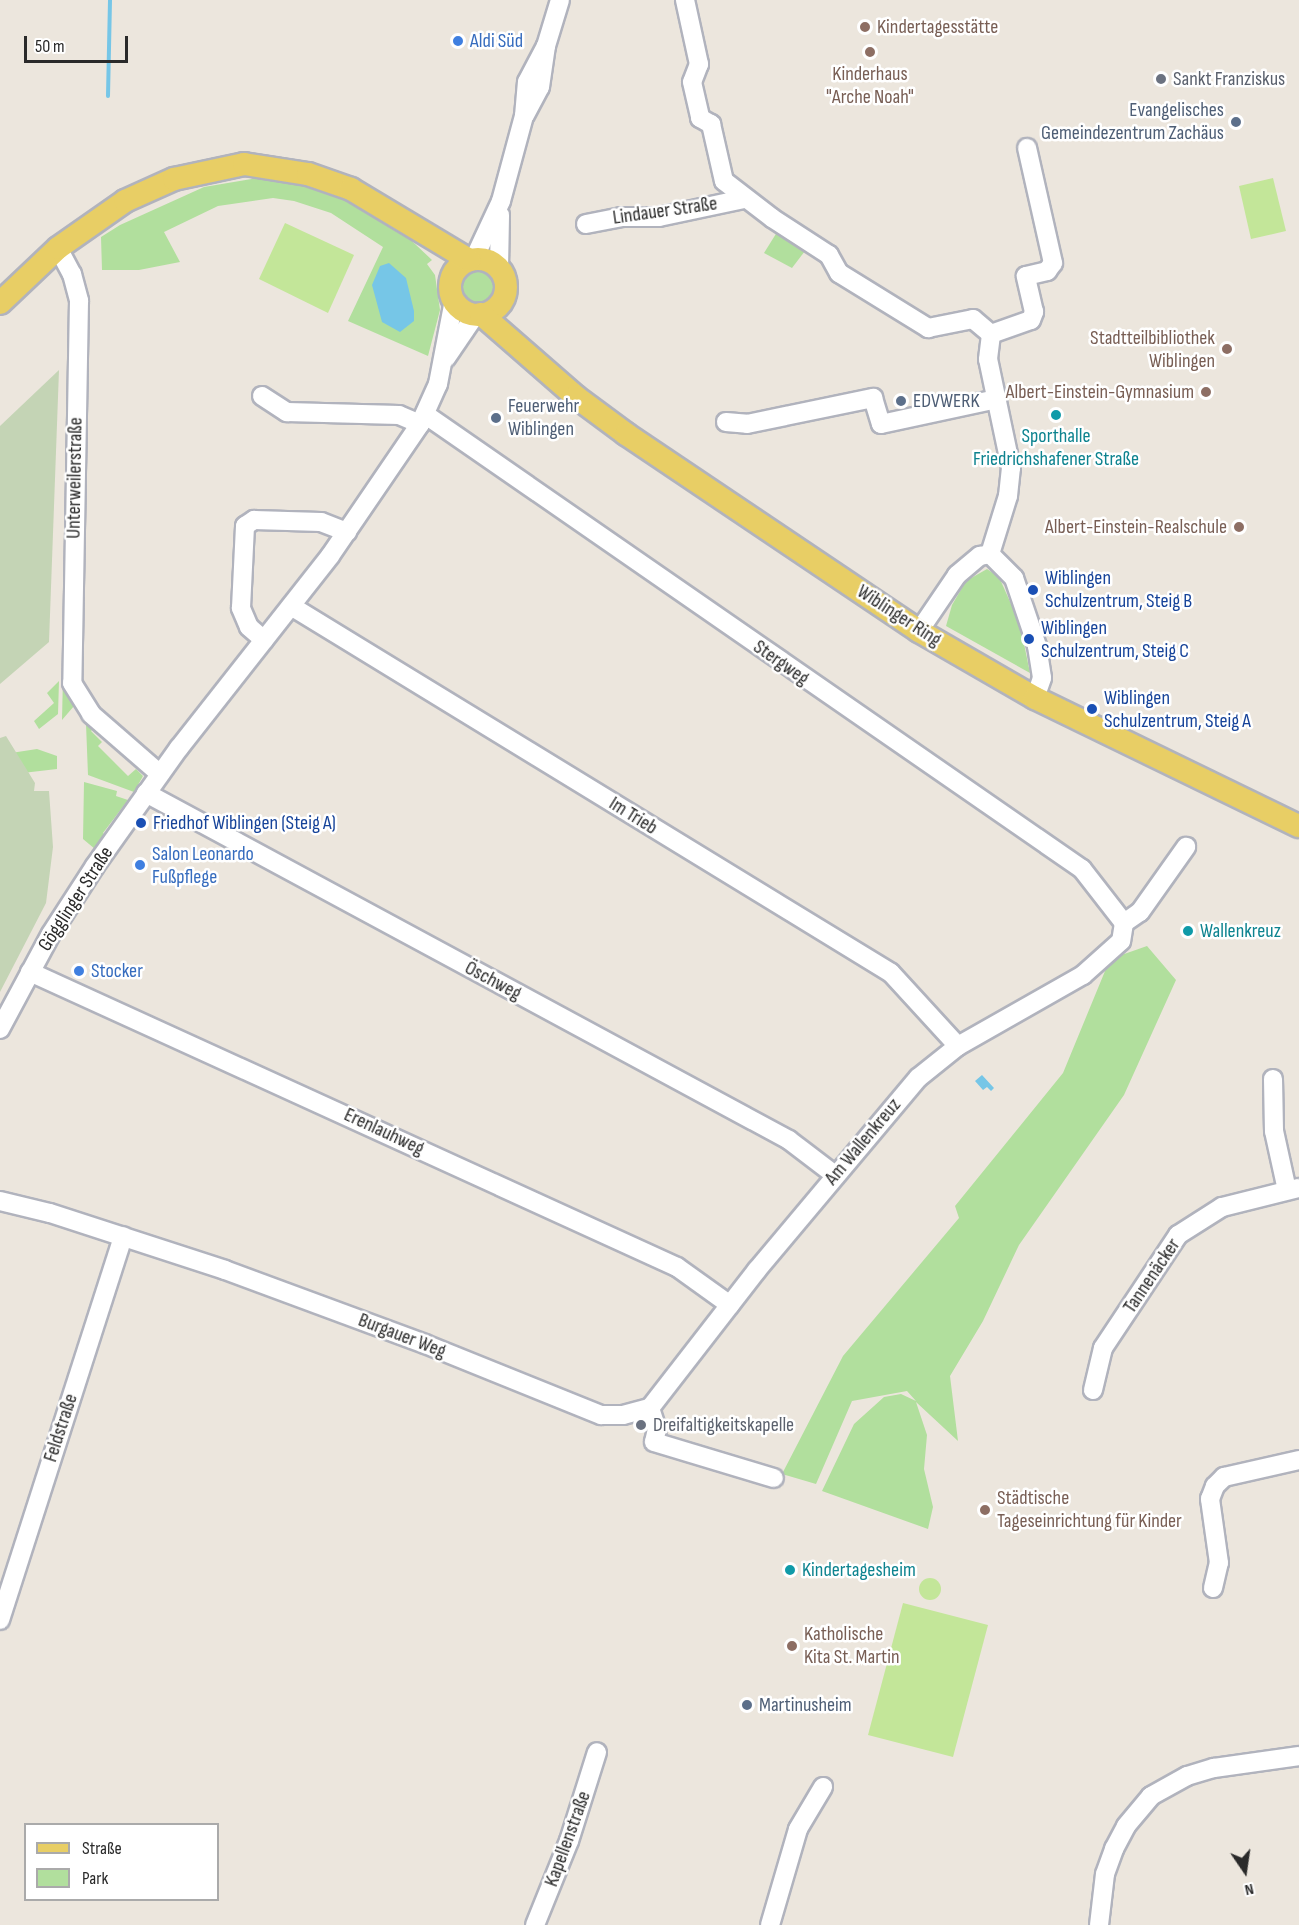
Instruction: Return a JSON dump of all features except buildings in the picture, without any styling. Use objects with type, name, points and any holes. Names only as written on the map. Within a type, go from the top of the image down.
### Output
[{"type":"main road","points":[[0,303],[58,248],[90,223],[149,188],[202,170],[244,164],[308,174],[344,186],[367,196],[418,232],[471,260],[487,260],[498,268],[506,285],[503,298],[494,309],[479,314],[463,310],[418,232]]},
{"type":"main road","points":[[452,290],[458,267],[471,260]]},
{"type":"main road","name":"Wiblinger Ring","points":[[503,298],[531,356]]},
{"type":"main road","name":"Wiblinger Ring","points":[[479,314],[626,434],[919,631],[1035,698],[1299,826]]},
{"type":"street","points":[[471,260],[501,201],[524,116],[527,82],[546,46],[560,0]]},
{"type":"street","name":"Lindauer Straße","points":[[685,0],[699,64],[692,82],[700,118],[711,124],[724,181],[744,199],[818,247],[833,262],[839,273],[928,328],[973,320],[991,334]]},
{"type":"street","points":[[990,554],[1008,496],[1011,468],[988,359],[991,334],[1032,320],[1034,312],[1026,276],[1047,270],[1053,263],[1027,148]]},
{"type":"street","name":"Lindauer Straße","points":[[586,224],[619,217],[659,217],[744,199]]},
{"type":"street","points":[[498,268],[501,201]]},
{"type":"street","name":"Unterweilerstraße","points":[[58,248],[72,274],[79,301],[71,678],[76,695],[85,708],[160,774]]},
{"type":"street","name":"Gögglinger Straße","points":[[0,1029],[72,901],[146,793],[347,532],[423,420],[443,362],[452,290]]},
{"type":"street","name":"Gögglinger Straße","points":[[443,362],[479,314]]},
{"type":"street","points":[[262,396],[287,412],[399,415],[423,420]]},
{"type":"street","points":[[726,422],[747,424],[873,398],[881,424],[997,399]]},
{"type":"street","name":"Stergweg","points":[[423,420],[1082,869],[1124,927]]},
{"type":"street","points":[[264,640],[249,627],[241,608],[245,526],[254,520],[321,522],[347,532]]},
{"type":"street","points":[[919,631],[957,575],[980,556],[990,554]]},
{"type":"street","points":[[990,554],[1014,578],[1037,646],[1042,678],[1035,698]]},
{"type":"street","name":"Im Trieb","points":[[291,606],[891,973],[958,1046]]},
{"type":"street","name":"Öschweg","points":[[146,793],[789,1140],[835,1175]]},
{"type":"street","points":[[1124,927],[1140,912],[1186,847]]},
{"type":"street","name":"Am Wallenkreuz","points":[[650,1408],[886,1112],[958,1046],[1083,975],[1120,941],[1124,927]]},
{"type":"street","name":"Erenlauhweg","points":[[30,972],[677,1267],[730,1305]]},
{"type":"street","name":"Tannenäcker","points":[[1093,1390],[1103,1348],[1178,1235],[1222,1207],[1293,1189],[1272,1115],[1273,1079]]},
{"type":"street","name":"Burgauer Weg","points":[[0,1202],[123,1236],[414,1340],[601,1415],[623,1415],[650,1408]]},
{"type":"street","name":"Feldstraße","points":[[0,1620],[123,1236]]},
{"type":"street","points":[[650,1408],[657,1429],[654,1442],[774,1478]]},
{"type":"street","points":[[1213,1588],[1219,1563],[1210,1499],[1215,1486],[1224,1477],[1299,1460]]},
{"type":"street","name":"Kapellenstraße","points":[[535,1925],[569,1841],[597,1752]]},
{"type":"street","points":[[1099,1925],[1105,1874],[1114,1849],[1126,1826],[1151,1796],[1187,1776],[1214,1768],[1299,1756]]},
{"type":"street","points":[[770,1925],[798,1829],[823,1787]]},
{"type":"green space","points":[[258,178],[295,182],[348,198],[396,226],[432,260],[427,264],[435,275],[440,310],[428,356],[348,321],[383,247],[331,213],[294,201],[273,198],[218,206],[164,232],[180,262],[139,270],[102,270],[101,237],[120,225],[204,187]]},
{"type":"green space","points":[[1273,178],[1286,231],[1251,239],[1239,186]]},
{"type":"green space","points":[[285,223],[354,255],[328,313],[259,279]]},
{"type":"green space","points":[[779,229],[808,247],[792,268],[764,253]]},
{"type":"green space","points":[[479,265],[494,271],[500,286],[494,301],[479,307],[464,301],[458,286],[464,271]]},
{"type":"green space","points":[[59,370],[49,642],[0,684],[0,426]]},
{"type":"green space","points":[[987,569],[999,577],[1020,624],[1030,673],[946,626],[952,605],[966,581]]},
{"type":"green space","points":[[63,675],[74,706],[62,720]]},
{"type":"green space","points":[[59,681],[58,714],[39,729],[34,721],[54,703],[47,693]]},
{"type":"green space","points":[[91,723],[95,727],[91,731],[102,742],[98,746],[128,776],[136,769],[143,776],[134,792],[88,775],[86,724]]},
{"type":"green space","points":[[6,736],[35,783],[34,791],[49,791],[53,847],[46,903],[0,992],[0,738]]},
{"type":"green space","points":[[37,749],[57,756],[57,769],[14,774],[11,753]]},
{"type":"green space","points":[[84,782],[117,791],[116,796],[128,800],[103,833],[107,837],[95,849],[83,839]]},
{"type":"green space","points":[[1147,946],[1176,980],[1124,1095],[1019,1245],[983,1321],[950,1376],[958,1441],[916,1402],[927,1435],[924,1469],[933,1507],[928,1529],[822,1491],[854,1424],[884,1397],[901,1394],[916,1401],[907,1391],[852,1401],[816,1484],[782,1474],[843,1356],[959,1218],[955,1206],[1063,1073],[1110,959]]},
{"type":"green space","points":[[930,1578],[938,1581],[941,1589],[938,1597],[930,1600],[922,1597],[919,1589],[922,1581]]},
{"type":"green space","points":[[903,1603],[988,1625],[953,1757],[868,1735]]},
{"type":"water","points":[[389,263],[406,278],[414,311],[414,321],[400,332],[382,322],[372,285],[380,266]]},
{"type":"water","points":[[982,1075],[994,1088],[991,1091],[987,1087],[983,1090],[975,1081]]},
{"type":"waterway","points":[[108,96],[110,0]]},
{"type":"place","name":"Kindertagesstätte","points":[[865,27]]},
{"type":"place","name":"Aldi Süd","points":[[458,41]]},
{"type":"place","name":"Kinderhaus \"Arche Noah\"","points":[[870,52]]},
{"type":"place","name":"Sankt Franziskus","points":[[1161,79]]},
{"type":"place","name":"Evangelisches Gemeindezentrum Zachäus","points":[[1236,122]]},
{"type":"place","name":"Stadtteilbibliothek Wiblingen","points":[[1227,349]]},
{"type":"place","name":"Albert-Einstein-Gymnasium","points":[[1206,392]]},
{"type":"place","name":"EDVWERK","points":[[901,401]]},
{"type":"place","name":"Sporthalle Friedrichshafener Straße","points":[[1056,415]]},
{"type":"place","name":"Feuerwehr Wiblingen","points":[[496,418]]},
{"type":"place","name":"Albert-Einstein-Realschule","points":[[1239,527]]},
{"type":"place","name":"Wiblingen Schulzentrum, Steig B","points":[[1033,590]]},
{"type":"place","name":"Wiblingen Schulzentrum, Steig C","points":[[1029,639]]},
{"type":"place","name":"Wiblingen Schulzentrum, Steig A","points":[[1092,709]]},
{"type":"place","name":"Friedhof Wiblingen (Steig A)","points":[[141,823]]},
{"type":"place","name":"Salon Leonardo Fußpflege","points":[[140,865]]},
{"type":"place","name":"Wallenkreuz","points":[[1188,931]]},
{"type":"place","name":"Stocker","points":[[79,971]]},
{"type":"place","name":"Dreifaltigkeitskapelle","points":[[641,1425]]},
{"type":"place","name":"Städtische Tageseinrichtung für Kinder","points":[[985,1510]]},
{"type":"place","name":"Kindertagesheim","points":[[790,1570]]},
{"type":"place","name":"Katholische Kita St. Martin","points":[[792,1646]]},
{"type":"place","name":"Martinusheim","points":[[747,1705]]}]
